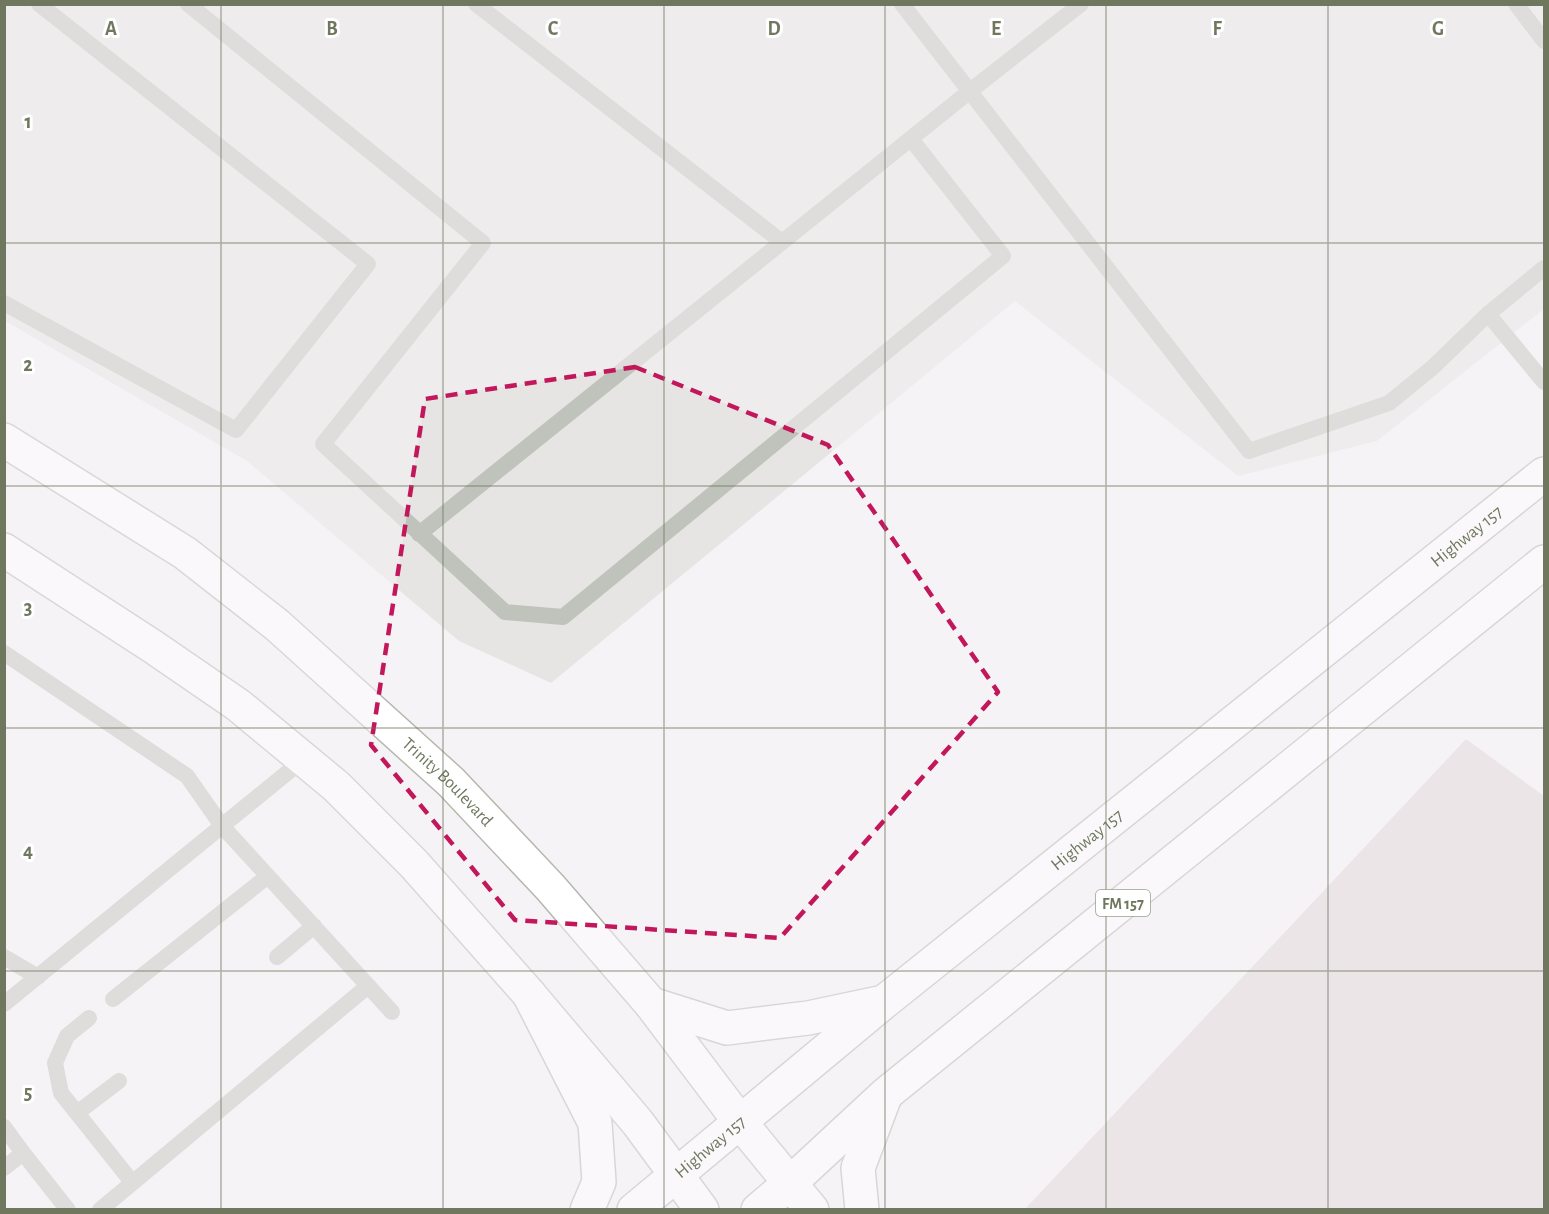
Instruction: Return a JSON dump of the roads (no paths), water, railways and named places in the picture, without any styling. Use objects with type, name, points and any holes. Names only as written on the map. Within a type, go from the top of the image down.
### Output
[{"type":"main road","name":"Trinity Boulevard","points":[[4,440],[185,553],[277,625],[451,782],[550,887],[651,1004],[740,1122],[812,1209]]},
{"type":"main road","name":"Highway 157","points":[[634,1209],[884,1002],[1545,474]]},
{"type":"main road","points":[[4,550],[238,705],[336,786],[414,864],[529,994],[638,1123],[702,1209]]},
{"type":"main road","name":"FM 157","points":[[758,1209],[790,1183],[886,1094],[1545,562]]},
{"type":"main road","points":[[529,994],[595,1123],[599,1182],[587,1209]]},
{"type":"main road","points":[[651,1004],[727,1028],[808,1018],[884,1002]]},
{"type":"main road","points":[[862,1209],[858,1168],[886,1094]]},
{"type":"lane","points":[[4,303],[236,430],[368,264],[39,4]]},
{"type":"lane","points":[[188,4],[483,243],[323,444],[505,612],[563,617],[1003,256],[911,139]]},
{"type":"lane","points":[[476,4],[782,242]]},
{"type":"lane","points":[[902,4],[1249,451],[1389,403],[1432,368],[1488,314],[1545,268]]},
{"type":"lane","points":[[419,534],[1081,4]]},
{"type":"lane","points":[[1516,4],[1545,41]]},
{"type":"lane","points":[[1488,314],[1545,382]]},
{"type":"lane","points":[[4,653],[187,776],[222,826],[392,1011]]},
{"type":"lane","points":[[4,1004],[304,759]]},
{"type":"lane","points":[[113,999],[268,876]]},
{"type":"lane","points":[[277,957],[314,927]]},
{"type":"lane","points":[[4,957],[38,977]]},
{"type":"lane","points":[[100,1209],[368,986]]},
{"type":"lane","points":[[89,1018],[67,1036],[56,1063],[61,1093],[132,1182]]},
{"type":"lane","points":[[77,1113],[119,1081]]},
{"type":"lane","points":[[4,1127],[68,1209]]},
{"type":"lane","points":[[4,1168],[23,1152]]}]
